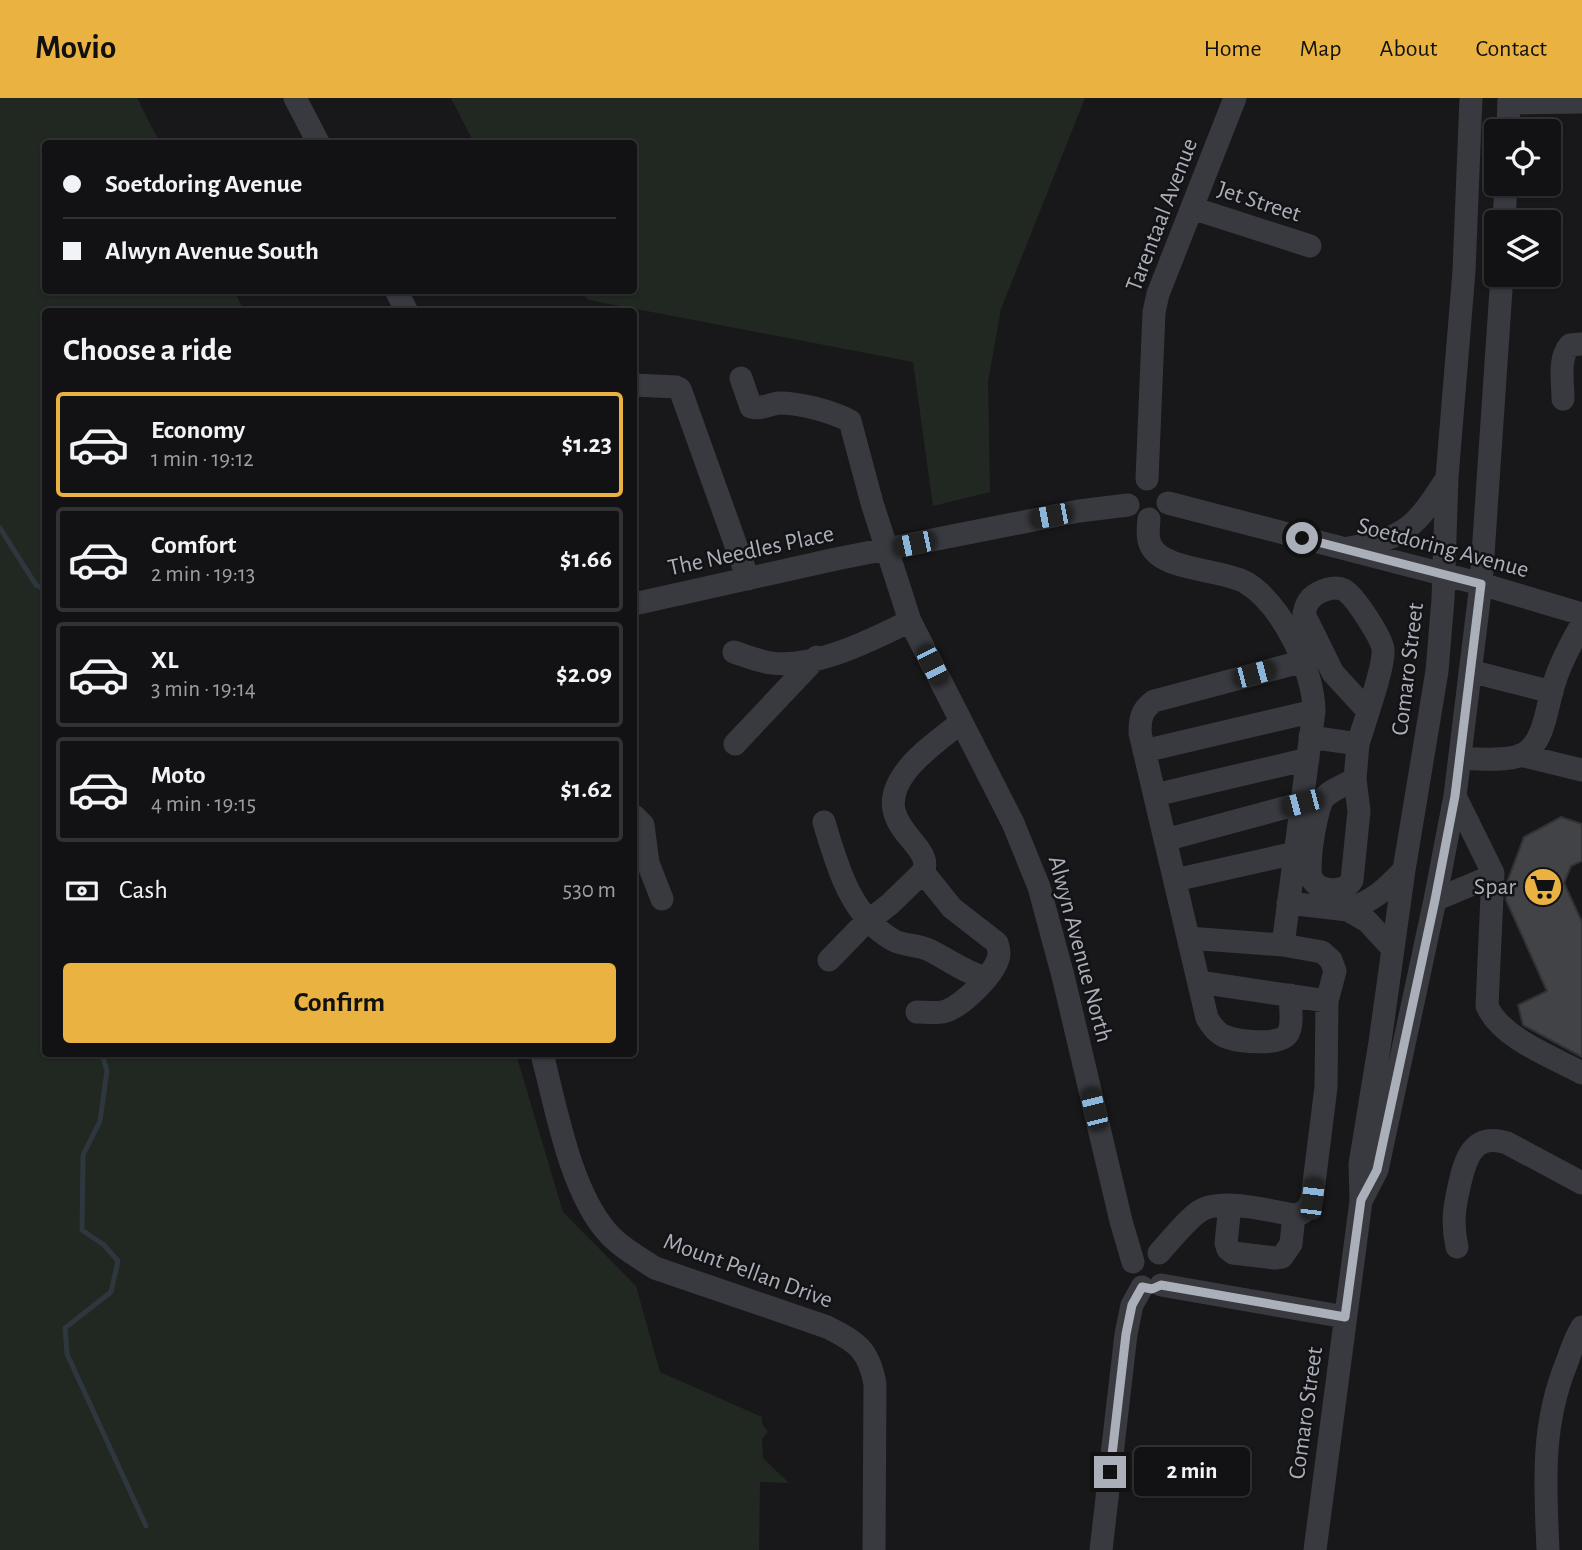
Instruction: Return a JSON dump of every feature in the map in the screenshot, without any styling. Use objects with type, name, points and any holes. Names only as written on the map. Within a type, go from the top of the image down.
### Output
[{"type":"street","points":[[295,98],[317,140]]},
{"type":"street","name":"Tarentaal Avenue","points":[[1147,479],[1154,312],[1158,294],[1235,98]]},
{"type":"street","name":"Comaro Street","points":[[1314,1550],[1361,1200],[1360,1164],[1437,671],[1444,576],[1447,477],[1464,271],[1471,98]]},
{"type":"street","points":[[1508,119],[1509,101],[1582,102]]},
{"type":"street","name":"Jet Street","points":[[1192,208],[1310,246]]},
{"type":"street","name":"Comaro Street","points":[[1361,1200],[1377,1170],[1455,796],[1481,584],[1501,287]]},
{"type":"street","points":[[1563,399],[1563,362],[1566,351],[1570,345],[1582,344]]},
{"type":"street","name":"Alwyn Avenue North","points":[[741,378],[751,407],[756,409],[778,403],[804,407],[850,421],[883,550],[909,621],[1013,823],[1039,887],[1133,1262]]},
{"type":"street","points":[[637,385],[680,389],[748,579]]},
{"type":"street","points":[[1343,549],[1381,541],[1408,529],[1426,510],[1447,477]]},
{"type":"street","points":[[1147,479],[1163,486],[1168,503],[1164,511],[1149,520],[1140,518],[1128,505],[1132,487],[1147,479]]},
{"type":"street","name":"Soetdoring Avenue","points":[[1168,503],[1481,584],[1582,614]]},
{"type":"street","points":[[883,550],[1079,511],[1128,505]]},
{"type":"street","points":[[1149,520],[1148,539],[1156,553],[1168,561],[1242,580],[1259,591],[1272,605],[1304,661],[1314,693],[1314,711],[1283,945]]},
{"type":"street","name":"The Needles Place","points":[[637,603],[883,550]]},
{"type":"street","points":[[1355,779],[1358,744],[1383,652],[1381,642],[1353,598],[1345,590],[1324,589],[1311,597],[1304,614],[1333,674],[1367,710]]},
{"type":"street","points":[[734,652],[771,663],[798,662],[864,644],[909,621]]},
{"type":"street","points":[[1460,758],[1507,758],[1520,755],[1532,747],[1539,735],[1552,692],[1575,651],[1582,624]]},
{"type":"street","points":[[735,744],[817,657]]},
{"type":"street","points":[[1290,995],[1290,1031],[1278,1041],[1235,1041],[1221,1034],[1208,1018],[1144,751],[1140,718],[1144,708],[1154,701],[1304,661]]},
{"type":"street","points":[[1470,671],[1552,692]]},
{"type":"street","points":[[1144,751],[1314,711]]},
{"type":"street","points":[[829,960],[923,872],[924,857],[903,831],[894,814],[894,793],[905,771],[961,722]]},
{"type":"street","points":[[1155,795],[1309,748],[1358,744]]},
{"type":"street","points":[[1520,755],[1582,770]]},
{"type":"street","points":[[1455,796],[1492,875],[1487,1006],[1506,1032],[1582,1073]]},
{"type":"street","points":[[1165,840],[1302,803]]},
{"type":"street","points":[[637,819],[643,825],[648,863],[662,899]]},
{"type":"street","points":[[824,822],[838,867],[853,899],[869,921],[896,942],[926,948],[964,970],[986,978]]},
{"type":"street","points":[[1175,880],[1295,853]]},
{"type":"street","points":[[1348,910],[1381,894],[1404,870]]},
{"type":"street","points":[[917,1012],[944,1012],[962,1002],[986,978],[999,954],[997,943],[952,908],[923,872]]},
{"type":"street","points":[[1435,900],[1492,875]]},
{"type":"street","points":[[1289,903],[1348,910],[1375,929],[1392,948]]},
{"type":"street","points":[[1158,1253],[1197,1212],[1209,1206],[1302,1214],[1312,1199],[1326,1087],[1327,1001],[1335,971],[1331,960],[1322,952],[1283,945],[1188,937]]},
{"type":"street","points":[[1199,982],[1327,1001]]},
{"type":"street","name":"Mount Pellan Drive","points":[[543,1057],[579,1184],[595,1216],[612,1237],[655,1268],[827,1327],[854,1341],[866,1354],[875,1384],[874,1550]]},
{"type":"street","points":[[1457,1247],[1453,1215],[1465,1161],[1470,1151],[1478,1144],[1496,1140],[1507,1143],[1582,1183]]},
{"type":"street","points":[[1230,1206],[1226,1243],[1233,1253],[1275,1258],[1282,1256],[1291,1244],[1294,1215]]},
{"type":"street","points":[[1101,1550],[1126,1334],[1132,1305],[1151,1286],[1167,1278],[1169,1268],[1166,1259],[1158,1253],[1149,1251],[1139,1254],[1131,1271],[1135,1280],[1151,1286],[1345,1317]]},
{"type":"street","points":[[1548,1550],[1545,1476],[1548,1428],[1562,1375],[1582,1327]]},
{"type":"shaded area","points":[[0,98],[137,98],[158,140],[42,140],[42,294],[236,294],[242,308],[42,308],[42,1057],[517,1057],[563,1212],[636,1286],[660,1372],[762,1417],[762,1424],[768,1432],[762,1439],[763,1458],[789,1483],[760,1482],[759,1550],[0,1550]]},
{"type":"shaded area","points":[[451,98],[1085,98],[1001,309],[988,382],[990,492],[933,506],[913,362],[589,300],[581,294],[637,294],[637,140],[472,140]]},
{"type":"building","points":[[1561,817],[1582,824],[1582,861],[1571,866],[1564,883],[1582,922],[1582,1057],[1523,1025],[1518,1005],[1547,991],[1506,900],[1506,885],[1524,837]]},
{"type":"waterway","points":[[0,528],[36,585],[42,588]]},
{"type":"waterway","points":[[103,1057],[107,1071],[100,1121],[83,1155],[82,1230],[104,1245],[118,1261],[111,1292],[65,1328],[67,1354],[146,1526]]},
{"type":"place","name":"Spar","points":[[1543,887]]},
{"type":"route","points":[[1110,1472],[1126,1334],[1132,1305],[1142,1287],[1152,1289],[1161,1285],[1345,1317],[1361,1200],[1377,1170],[1435,900],[1455,796],[1481,584],[1302,538]]}]
